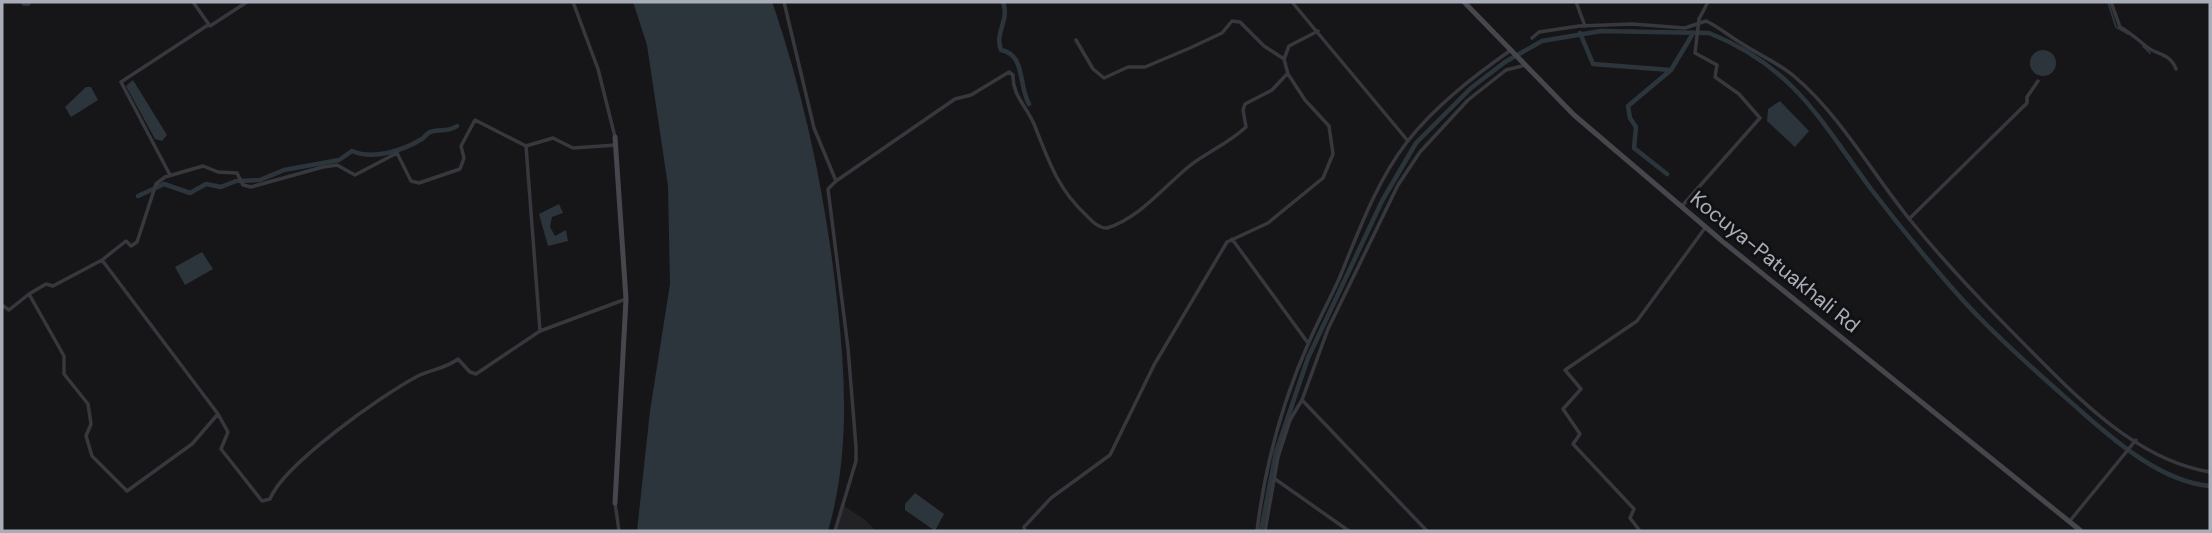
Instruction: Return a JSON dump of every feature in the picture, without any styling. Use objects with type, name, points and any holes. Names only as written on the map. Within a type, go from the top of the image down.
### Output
[{"type":"main road","name":"Kocuya-Patuakhali Rd","points":[[1464,2],[1574,115],[1705,227],[2081,531]]},
{"type":"main road","points":[[615,137],[626,299],[615,503]]},
{"type":"street","points":[[193,2],[208,25]]},
{"type":"street","points":[[170,175],[121,82],[247,2]]},
{"type":"street","points":[[573,2],[598,69],[615,137]]},
{"type":"street","points":[[784,2],[814,128],[836,181]]},
{"type":"street","points":[[1292,2],[1408,141]]},
{"type":"street","points":[[1576,2],[1585,26]]},
{"type":"street","points":[[1682,206],[1760,118],[1739,94],[1715,76],[1717,65],[1695,53],[1698,28],[1708,2]]},
{"type":"street","points":[[2111,2],[2120,27],[2136,36],[2148,48],[2168,57],[2176,69]]},
{"type":"street","points":[[1076,40],[1093,69],[1104,78],[1128,67],[1139,69],[1191,48],[1223,33],[1232,21],[1237,20],[1264,46],[1284,59]]},
{"type":"street","points":[[1532,38],[1544,31],[1585,26],[1698,28],[1706,21],[1715,25],[1796,77],[1866,160],[1909,219],[1983,304],[2064,384],[2134,442],[2167,458],[2210,472]]},
{"type":"street","points":[[1026,531],[1024,527],[1051,498],[1110,456],[1154,365],[1232,239],[1268,223],[1323,178],[1333,154],[1329,126],[1305,100],[1288,74],[1284,59],[1289,46],[1318,31]]},
{"type":"street","points":[[1257,531],[1275,436],[1308,343],[1377,192],[1408,141],[1447,101],[1512,51]]},
{"type":"street","points":[[1265,531],[1282,443],[1292,416],[1302,400],[1328,329],[1406,170],[1435,135],[1482,88],[1507,70],[1524,64]]},
{"type":"street","points":[[835,531],[856,461],[848,348],[828,188],[955,99],[971,95],[1009,72],[1013,75],[1016,94],[1034,124],[1054,177],[1077,207],[1093,222],[1107,228],[1130,216],[1162,192],[1189,166],[1234,138],[1246,127],[1243,110],[1245,104],[1272,90],[1288,74]]},
{"type":"street","points":[[1909,219],[2026,103],[2038,81]]},
{"type":"street","points":[[2,305],[9,310],[46,284],[53,286],[102,260],[120,243],[126,241],[131,246],[136,242],[156,184],[170,175],[203,166],[239,175],[244,186],[251,187],[338,165],[355,175],[397,153],[411,181],[419,183],[460,169],[464,158],[461,146],[475,120],[526,146],[553,138],[573,148],[616,145]]},
{"type":"street","points":[[526,146],[540,331]]},
{"type":"street","points":[[1640,531],[1630,518],[1634,509],[1573,444],[1580,434],[1563,409],[1581,389],[1565,370],[1637,321],[1705,227]]},
{"type":"street","points":[[1232,239],[1308,343]]},
{"type":"street","points":[[102,260],[218,414],[228,432],[221,449],[262,501],[270,499],[275,485],[332,434],[419,376],[439,370],[458,359],[476,374],[540,331],[626,299]]},
{"type":"street","points":[[29,294],[64,356],[64,374],[88,404],[91,424],[86,436],[92,456],[127,491],[192,444],[218,414]]},
{"type":"street","points":[[1302,400],[1427,531]]},
{"type":"street","points":[[2069,522],[2134,442]]},
{"type":"street","points":[[1275,479],[1349,531]]},
{"type":"street","points":[[615,503],[619,531]]},
{"type":"shaded area","points":[[633,2],[772,2],[774,7],[806,118],[828,231],[838,309],[843,364],[843,449],[828,531],[637,531],[650,411],[670,284],[668,186],[647,45]]},
{"type":"shaded area","points":[[2043,50],[2052,54],[2056,63],[2052,72],[2043,76],[2034,72],[2030,63],[2034,54]]},
{"type":"shaded area","points":[[133,80],[167,135],[162,141],[155,139],[126,86]]},
{"type":"shaded area","points":[[86,87],[91,87],[98,100],[71,117],[65,107]]},
{"type":"shaded area","points":[[1780,101],[1809,131],[1795,147],[1767,121],[1768,109]]},
{"type":"shaded area","points":[[559,204],[563,213],[552,217],[550,227],[555,236],[566,230],[568,241],[548,246],[539,214]]},
{"type":"shaded area","points":[[202,252],[213,269],[185,285],[175,267]]},
{"type":"shaded area","points":[[915,493],[944,514],[935,531],[905,510],[905,504]]},
{"type":"shaded area","points":[[844,506],[864,519],[876,531],[837,531]]},
{"type":"waterway","points":[[1003,2],[1005,15],[999,44],[1001,50],[1009,53],[1018,64],[1029,104]]},
{"type":"waterway","points":[[2108,2],[2116,27],[2128,34]]},
{"type":"waterway","points":[[1261,531],[1276,452],[1308,358],[1382,201],[1416,143],[1471,88],[1505,62],[1542,41],[1601,31],[1709,33],[1763,62],[1803,98],[1911,239],[1967,305],[1999,337],[2126,448],[2175,477],[2210,486]]},
{"type":"waterway","points":[[1580,33],[1593,64],[1670,70]]},
{"type":"waterway","points":[[1667,174],[1634,148],[1636,127],[1630,118],[1628,106],[1671,70],[1692,35]]},
{"type":"waterway","points":[[2143,46],[2150,53]]},
{"type":"waterway","points":[[138,196],[164,184],[190,193],[206,184],[221,187],[236,181],[260,180],[284,170],[339,160],[352,151],[369,155],[387,153],[414,143],[430,132],[457,126]]}]
